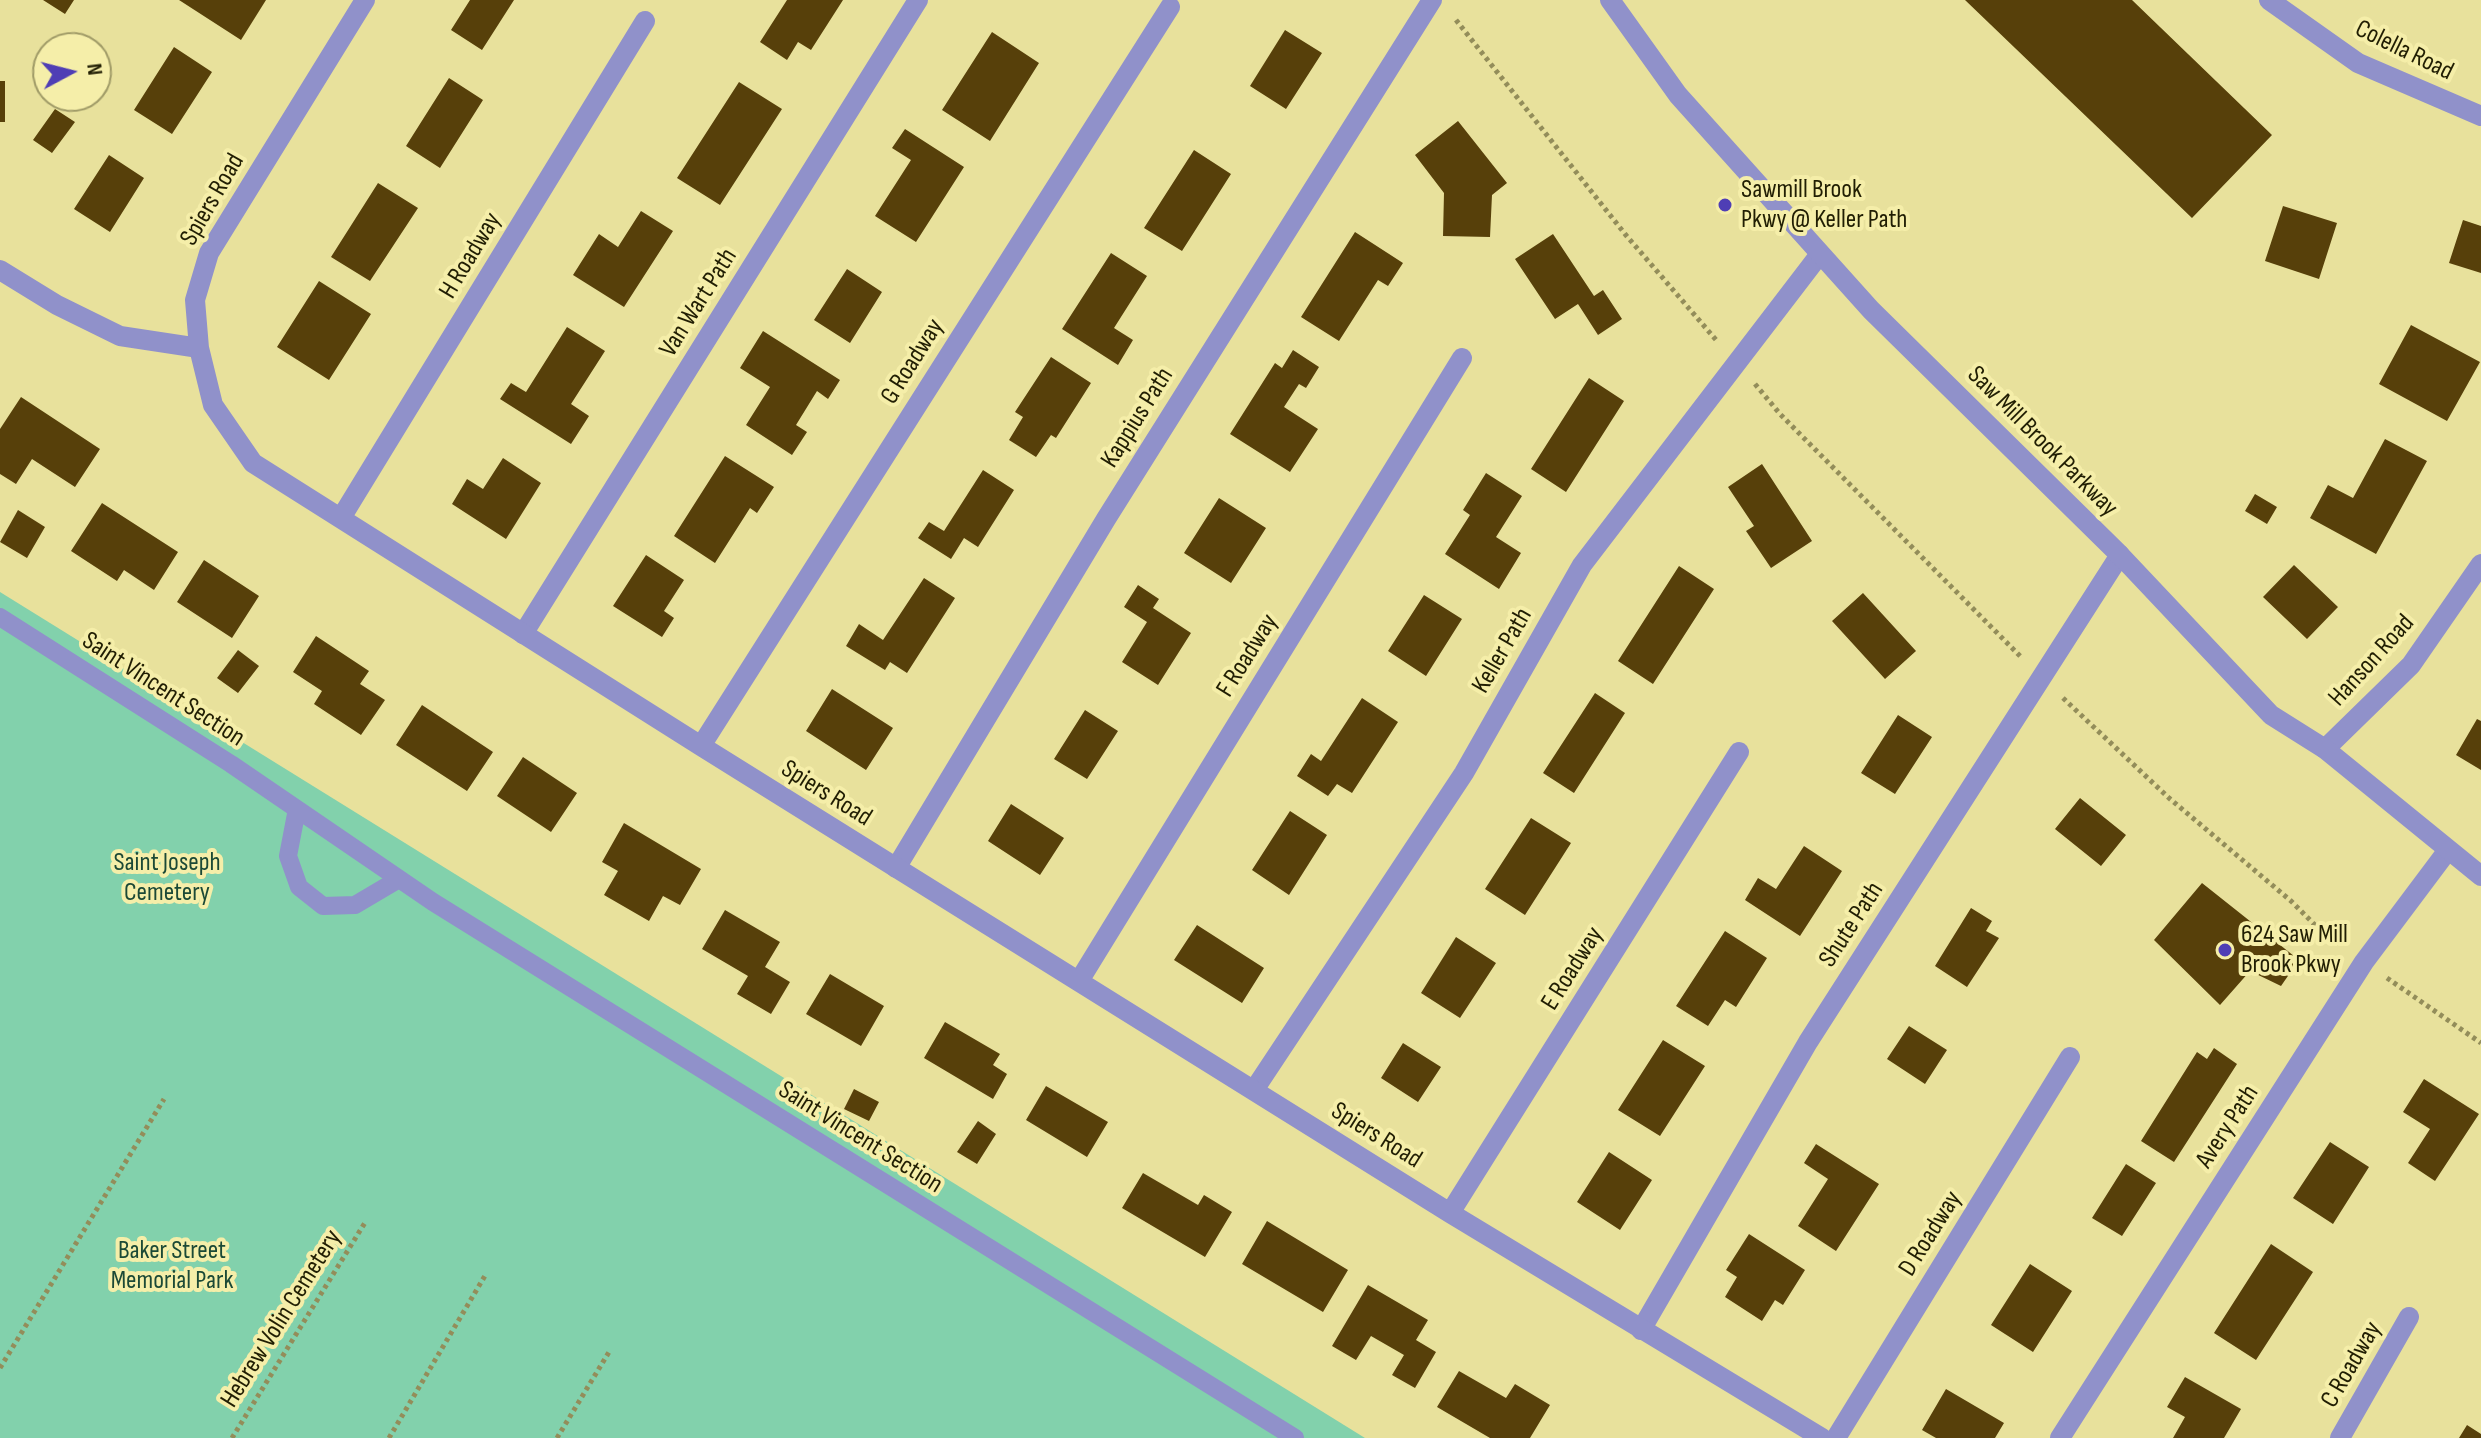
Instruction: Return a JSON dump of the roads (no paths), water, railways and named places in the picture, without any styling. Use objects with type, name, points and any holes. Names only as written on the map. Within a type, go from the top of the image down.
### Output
[{"type":"street","name":"Spiers Road","points":[[365,0],[209,253],[195,300],[199,348],[213,405],[253,463],[1450,1213],[1822,1438]]},
{"type":"street","name":"Van Wart Path","points":[[523,634],[918,0]]},
{"type":"street","name":"Kappius Path","points":[[896,868],[1130,479],[1432,0]]},
{"type":"street","name":"Saw Mill Brook Parkway","points":[[1610,0],[1678,95],[1871,310],[2120,555],[2271,715],[2325,749],[2481,876]]},
{"type":"street","name":"Colella Road","points":[[2269,0],[2358,63],[2481,116]]},
{"type":"street","name":"G Roadway","points":[[701,746],[1170,7]]},
{"type":"street","name":"H Roadway","points":[[341,518],[645,21]]},
{"type":"street","name":"Keller Path","points":[[1254,1090],[1464,773],[1582,565],[1820,254]]},
{"type":"street","points":[[0,270],[57,305],[120,336],[199,348]]},
{"type":"street","name":"F Roadway","points":[[1079,981],[1462,358]]},
{"type":"street","name":"Shute Path","points":[[1641,1330],[1808,1042],[2120,555]]},
{"type":"street","name":"Hanson Road","points":[[2325,749],[2411,665],[2481,564]]},
{"type":"street","name":"E Roadway","points":[[1450,1213],[1739,752]]},
{"type":"street","name":"Avery Path","points":[[2060,1438],[2364,962],[2448,850]]},
{"type":"street","name":"D Roadway","points":[[1836,1438],[2070,1057]]},
{"type":"street","name":"C Roadway","points":[[2340,1438],[2409,1317]]},
{"type":"lane","name":"Saint Vincent Section","points":[[0,617],[231,764],[399,879],[1295,1438]]},
{"type":"lane","points":[[297,809],[288,856],[299,887],[323,906],[355,905],[399,879]]},
{"type":"place","name":"Sawmill Brook Pkwy @ Keller Path","points":[[1725,205]]},
{"type":"place","name":"624 Saw Mill Brook Pkwy","points":[[2225,950]]},
{"type":"park label","name":"Saint Joseph Cemetery","points":[[167,878]]},
{"type":"park label","name":"Baker Street Memorial Park","points":[[172,1266]]}]
